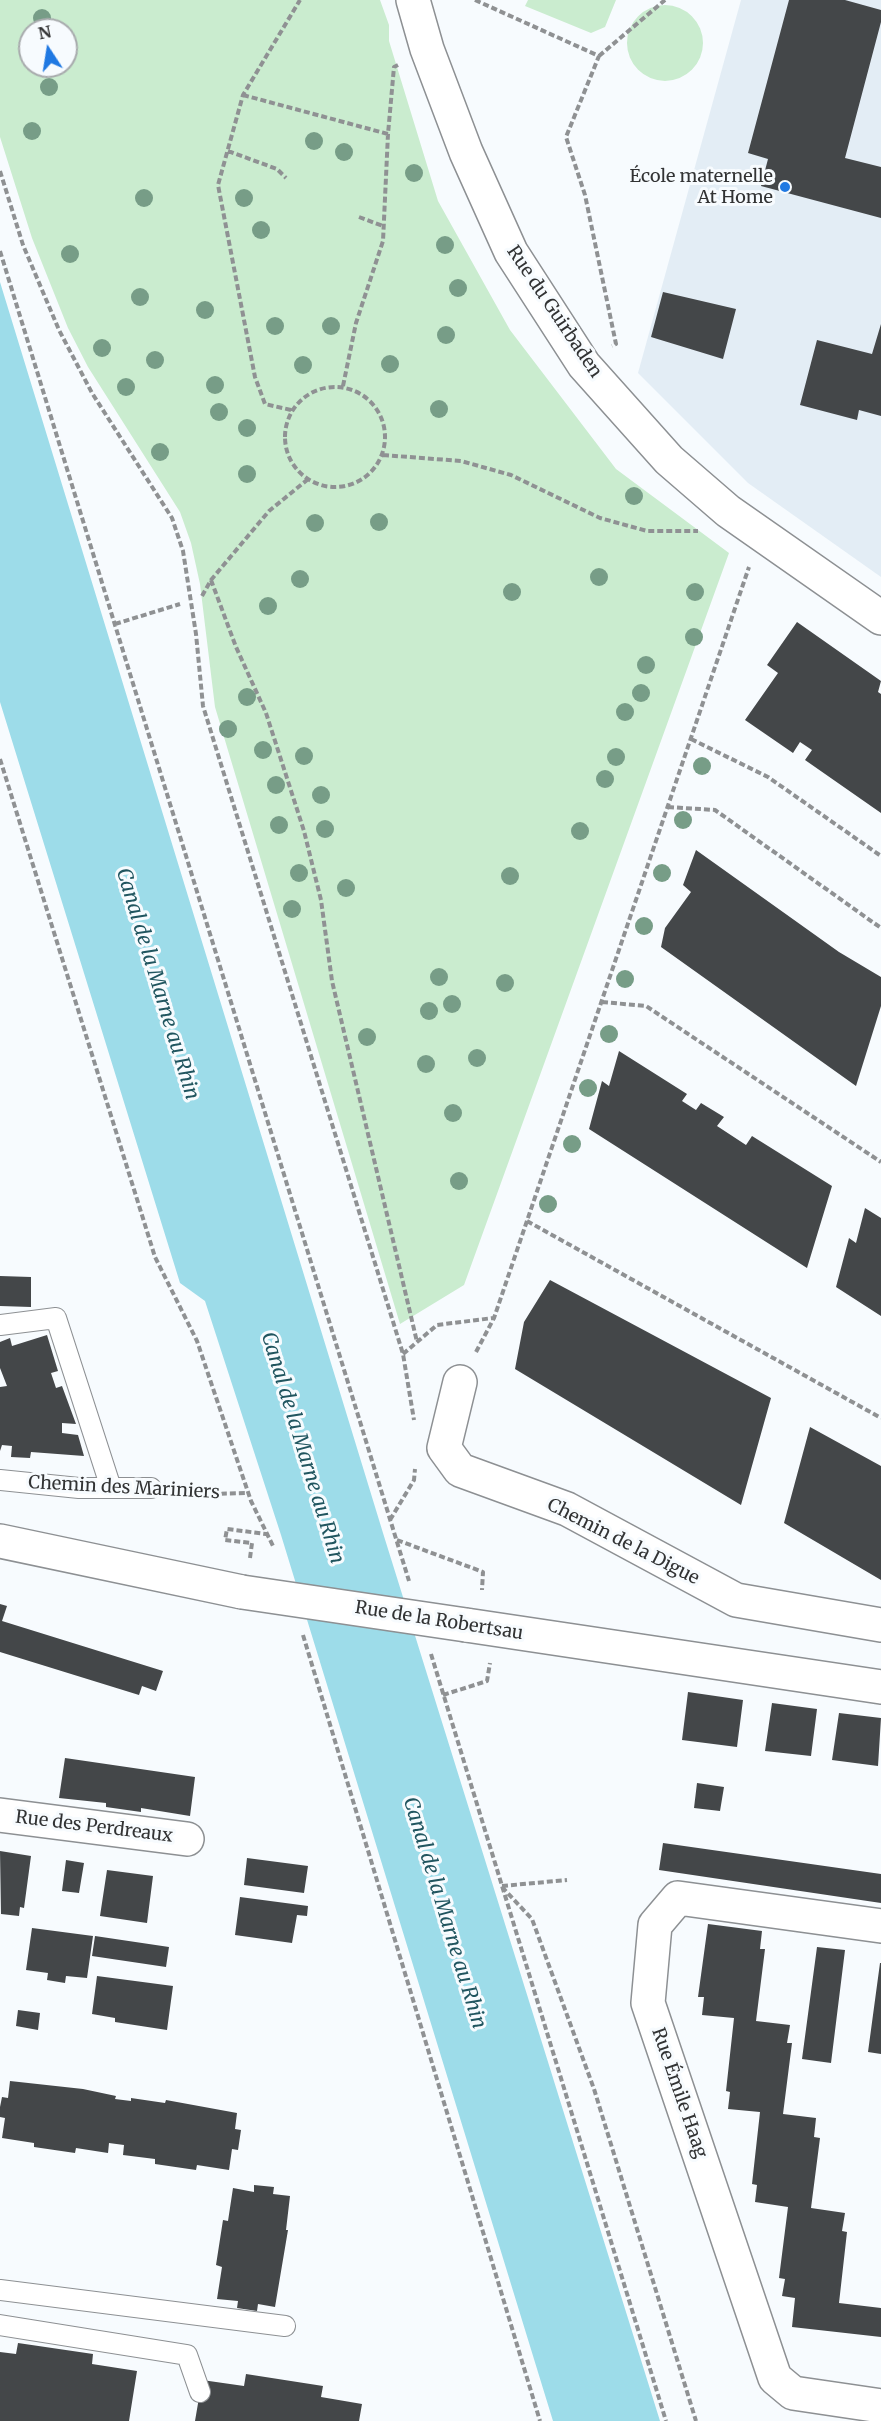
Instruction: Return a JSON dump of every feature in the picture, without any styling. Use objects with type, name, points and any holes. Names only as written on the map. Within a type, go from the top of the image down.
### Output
[{"type":"street","name":"Rue du Guirbaden","points":[[412,0],[466,152],[511,252],[584,365],[669,460],[728,511],[881,618]]},
{"type":"street","name":"Chemin de la Digue","points":[[460,1382],[444,1448],[460,1470],[567,1509],[736,1600],[881,1625]]},
{"type":"street","name":"Rue de la Robertsau","points":[[0,1541],[243,1592],[881,1687]]},
{"type":"street","name":"Rue des Perdreaux","points":[[0,1815],[187,1839]]},
{"type":"street","name":"Rue Émile Haag","points":[[881,1926],[678,1898],[656,1925],[648,2003],[775,2378],[793,2393],[881,2406]]},
{"type":"lane","points":[[0,1325],[56,1318],[111,1488]]},
{"type":"lane","name":"Chemin des Mariniers","points":[[0,1480],[79,1488],[152,1488]]},
{"type":"lane","points":[[0,2290],[285,2326]]},
{"type":"lane","points":[[0,2325],[188,2355],[200,2392]]},
{"type":"path","points":[[291,410],[266,404],[255,377],[218,185],[243,95],[300,0]]},
{"type":"path","points":[[475,0],[599,56]]},
{"type":"path","points":[[584,365],[616,344],[585,195],[566,137],[599,56],[665,0]]},
{"type":"path","points":[[343,386],[356,323],[383,241],[394,67],[428,49]]},
{"type":"path","points":[[243,95],[388,134]]},
{"type":"path","points":[[228,151],[277,169],[286,178]]},
{"type":"path","points":[[0,171],[23,245],[59,330],[92,393],[172,518],[183,551],[196,634],[203,706],[403,1354],[437,1325],[494,1318],[760,534]]},
{"type":"path","points":[[359,217],[384,226]]},
{"type":"path","points":[[0,251],[390,1520]]},
{"type":"path","points":[[343,386],[363,394],[379,411],[386,433],[382,455],[370,474],[351,485],[328,488],[307,480],[289,461],[283,435],[291,410],[313,390],[343,386]]},
{"type":"path","points":[[382,455],[461,461],[511,475],[600,518],[647,531],[708,531],[728,511]]},
{"type":"path","points":[[202,596],[211,580],[269,511],[307,480]]},
{"type":"path","points":[[211,580],[236,647],[266,713],[303,831],[321,900],[332,981],[417,1342]]},
{"type":"path","points":[[114,624],[180,604]]},
{"type":"path","points":[[691,739],[768,777],[881,856]]},
{"type":"path","points":[[0,759],[155,1257],[197,1341],[248,1493],[274,1548]]},
{"type":"path","points":[[668,807],[715,810],[881,928]]},
{"type":"path","points":[[602,1002],[646,1006],[881,1162]]},
{"type":"path","points":[[527,1221],[881,1418]]},
{"type":"path","name":"Chemin des Mariniers","points":[[152,1488],[208,1494],[248,1493]]},
{"type":"path","points":[[250,1558],[252,1543],[225,1540],[227,1529],[267,1534]]},
{"type":"path","points":[[396,1540],[483,1572],[482,1590]]},
{"type":"path","points":[[443,1695],[487,1681],[480,1627]]},
{"type":"path","points":[[301,1628],[540,2421]]},
{"type":"path","points":[[430,1653],[666,2421]]},
{"type":"path","points":[[502,1886],[567,1880]]},
{"type":"path","points":[[502,1886],[532,1918],[594,2089],[696,2421]]},
{"type":"shaded area","name":"École maternelle At Home","points":[[741,0],[881,0],[881,577],[748,483],[638,373]]},
{"type":"green space","points":[[0,0],[380,0],[389,25],[389,41],[438,201],[510,330],[616,469],[729,553],[464,1285],[400,1324],[215,707],[200,584],[191,543],[180,512],[88,367],[68,328],[32,238],[0,137]]},
{"type":"green space","points":[[528,0],[616,0],[605,27],[591,33],[525,6]]},
{"type":"green space","points":[[665,5],[680,8],[692,16],[700,28],[703,43],[700,58],[692,70],[680,78],[665,81],[650,78],[638,70],[630,58],[627,43],[630,28],[638,16],[650,8]]},
{"type":"water","name":"Canal de la Marne au Rhin","points":[[0,282],[383,1533],[660,2421],[553,2421],[281,1535],[205,1301],[180,1283],[0,702]]},
{"type":"building","points":[[789,0],[845,0],[881,10],[881,22],[845,158],[881,167],[881,218],[761,186],[768,159],[748,153]]},
{"type":"building","points":[[663,292],[736,309],[723,359],[651,337]]},
{"type":"building","points":[[881,324],[881,416],[859,410],[857,420],[800,405],[817,340],[872,354]]},
{"type":"building","points":[[797,622],[881,681],[878,692],[881,694],[881,813],[805,760],[812,750],[800,742],[793,753],[745,720],[778,673],[767,665]]},
{"type":"building","points":[[696,850],[839,952],[881,977],[881,1006],[856,1086],[661,947],[665,928],[691,892],[683,885]]},
{"type":"building","points":[[619,1051],[687,1094],[682,1101],[696,1110],[701,1103],[724,1117],[717,1126],[746,1145],[752,1136],[832,1186],[807,1268],[589,1129],[602,1081],[609,1086]]},
{"type":"building","points":[[865,1208],[881,1218],[881,1316],[836,1287],[849,1238],[856,1243]]},
{"type":"building","points":[[0,1276],[31,1277],[31,1307],[0,1306]]},
{"type":"building","points":[[550,1280],[771,1398],[741,1505],[515,1369],[524,1322]]},
{"type":"building","points":[[47,1335],[58,1371],[51,1373],[56,1388],[62,1386],[76,1424],[62,1423],[62,1433],[78,1435],[84,1456],[31,1452],[30,1458],[11,1457],[12,1446],[2,1445],[0,1451],[0,1387],[7,1386],[0,1368],[0,1342],[10,1338],[12,1346]]},
{"type":"building","points":[[810,1427],[881,1466],[881,1580],[784,1523]]},
{"type":"building","points":[[0,1604],[7,1606],[2,1621],[163,1671],[156,1691],[142,1686],[139,1695],[0,1652]]},
{"type":"building","points":[[688,1692],[743,1700],[737,1747],[682,1740]]},
{"type":"building","points":[[772,1703],[817,1709],[811,1756],[765,1751]]},
{"type":"building","points":[[839,1713],[881,1718],[878,1766],[832,1760]]},
{"type":"building","points":[[65,1758],[195,1777],[190,1816],[141,1808],[141,1812],[106,1807],[106,1803],[59,1798]]},
{"type":"building","points":[[697,1783],[724,1787],[720,1811],[694,1808]]},
{"type":"building","points":[[663,1843],[881,1874],[881,1903],[659,1870]]},
{"type":"building","points":[[0,1851],[31,1856],[24,1908],[20,1907],[19,1916],[1,1914]]},
{"type":"building","points":[[247,1858],[308,1866],[304,1893],[244,1885]]},
{"type":"building","points":[[66,1860],[84,1863],[79,1893],[62,1891]]},
{"type":"building","points":[[107,1870],[153,1876],[147,1923],[100,1916]]},
{"type":"building","points":[[240,1897],[308,1906],[307,1916],[297,1915],[292,1943],[235,1935]]},
{"type":"building","points":[[708,1924],[762,1931],[760,1949],[765,1949],[756,2021],[790,2025],[787,2043],[792,2043],[783,2114],[816,2118],[814,2137],[820,2138],[811,2208],[845,2213],[842,2231],[847,2232],[839,2303],[881,2308],[881,2337],[792,2327],[795,2298],[782,2296],[785,2279],[779,2278],[788,2207],[755,2202],[757,2185],[752,2184],[760,2112],[728,2109],[730,2092],[726,2091],[734,2018],[702,2015],[704,1997],[698,1997]]},
{"type":"building","points":[[32,1928],[93,1936],[87,1978],[66,1976],[65,1983],[47,1980],[48,1973],[26,1970]]},
{"type":"building","points":[[95,1936],[169,1947],[166,1967],[92,1956]]},
{"type":"building","points":[[817,1947],[845,1950],[831,2063],[802,2059]]},
{"type":"building","points":[[881,1963],[881,2054],[868,2052]]},
{"type":"building","points":[[97,1976],[173,1986],[167,2030],[115,2022],[115,2018],[92,2014]]},
{"type":"building","points":[[18,2010],[40,2013],[38,2030],[16,2026]]},
{"type":"building","points":[[10,2081],[83,2089],[116,2096],[115,2099],[131,2101],[131,2098],[165,2103],[166,2100],[237,2113],[235,2129],[241,2130],[238,2150],[232,2149],[229,2170],[197,2165],[196,2170],[155,2164],[155,2159],[123,2155],[124,2145],[109,2143],[108,2153],[76,2148],[75,2153],[34,2147],[34,2143],[2,2138],[5,2118],[0,2117],[0,2107],[2,2097],[8,2098]]},
{"type":"building","points":[[254,2185],[274,2187],[273,2194],[290,2196],[286,2230],[288,2230],[275,2307],[258,2304],[257,2311],[237,2308],[238,2301],[217,2299],[222,2267],[216,2265],[223,2220],[228,2221],[233,2188],[254,2192]]},
{"type":"building","points":[[18,2343],[93,2354],[92,2364],[137,2371],[129,2421],[0,2421],[0,2352],[16,2354]]},
{"type":"building","points":[[246,2374],[323,2386],[321,2397],[362,2404],[359,2421],[195,2421],[202,2380],[244,2386]]},
{"type":"place","name":"École maternelle At Home","points":[[785,187]]}]
